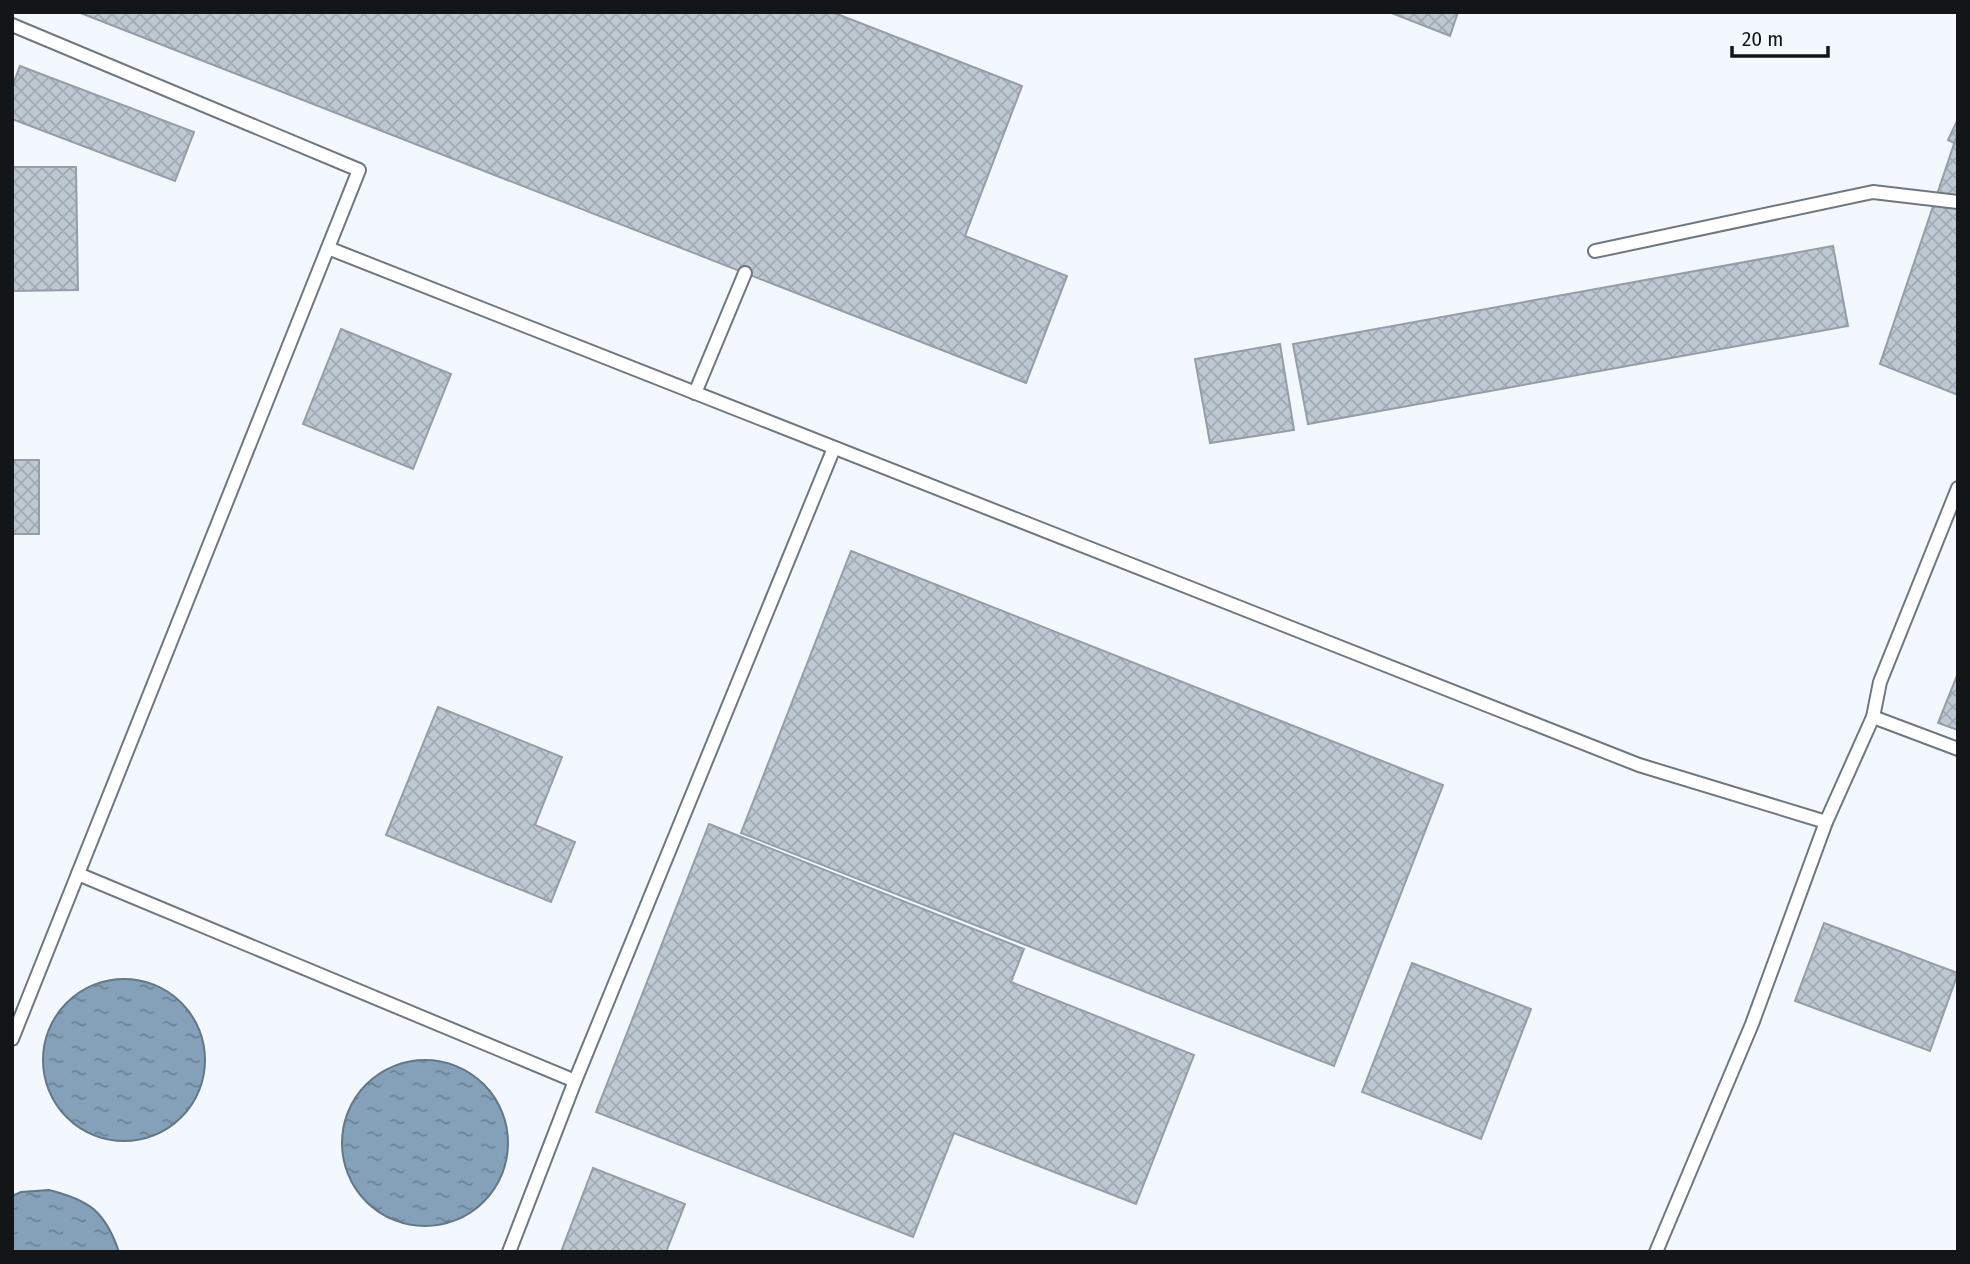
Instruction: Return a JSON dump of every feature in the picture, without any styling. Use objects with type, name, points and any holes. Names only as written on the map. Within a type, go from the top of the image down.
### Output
[{"type":"lane","points":[[12,25],[359,170],[12,1039]]},
{"type":"lane","points":[[1595,251],[1873,192],[1958,202]]},
{"type":"lane","points":[[328,248],[1639,765],[1826,822]]},
{"type":"lane","points":[[695,393],[746,273]]},
{"type":"lane","points":[[509,1252],[575,1081],[834,448]]},
{"type":"lane","points":[[1656,1252],[1752,1024],[1826,822],[1873,717],[1880,682],[1958,488]]},
{"type":"lane","points":[[1873,717],[1958,748]]},
{"type":"lane","points":[[78,874],[575,1081]]},
{"type":"water","points":[[124,979],[155,985],[181,1003],[199,1029],[205,1060],[199,1091],[181,1117],[155,1135],[124,1141],[93,1135],[67,1117],[49,1091],[43,1060],[49,1029],[67,1003],[93,985]]},
{"type":"water","points":[[425,1060],[457,1066],[484,1084],[502,1111],[508,1143],[502,1175],[484,1202],[457,1220],[425,1226],[393,1220],[366,1202],[348,1175],[342,1143],[348,1111],[366,1084],[393,1066]]},
{"type":"water","points":[[49,1190],[75,1198],[94,1209],[108,1226],[119,1252],[12,1252],[12,1196],[21,1192]]},
{"type":"building","points":[[78,12],[832,12],[1022,86],[965,236],[1067,276],[1026,383]]},
{"type":"building","points":[[1389,12],[1458,12],[1450,36]]},
{"type":"building","points":[[20,66],[194,132],[175,181],[12,119],[12,87]]},
{"type":"building","points":[[1958,119],[1958,145],[1948,140]]},
{"type":"building","points":[[1958,132],[1958,395],[1880,364]]},
{"type":"building","points":[[12,167],[76,167],[78,290],[12,291]]},
{"type":"building","points":[[1833,246],[1848,326],[1308,424],[1293,344]]},
{"type":"building","points":[[341,329],[451,374],[413,469],[303,424]]},
{"type":"building","points":[[1280,344],[1294,430],[1210,443],[1195,359]]},
{"type":"building","points":[[12,460],[39,460],[39,534],[12,534]]},
{"type":"building","points":[[851,551],[1443,785],[1334,1066],[741,833]]},
{"type":"building","points":[[1958,673],[1958,730],[1938,723]]},
{"type":"building","points":[[438,707],[562,757],[535,825],[575,842],[551,902],[386,835]]},
{"type":"building","points":[[709,824],[1024,949],[1011,982],[1194,1055],[1136,1204],[954,1133],[913,1237],[596,1112]]},
{"type":"building","points":[[1824,923],[1958,973],[1930,1051],[1795,1001]]},
{"type":"building","points":[[1412,963],[1531,1009],[1481,1139],[1362,1092]]},
{"type":"building","points":[[593,1168],[685,1204],[666,1252],[561,1252]]}]
